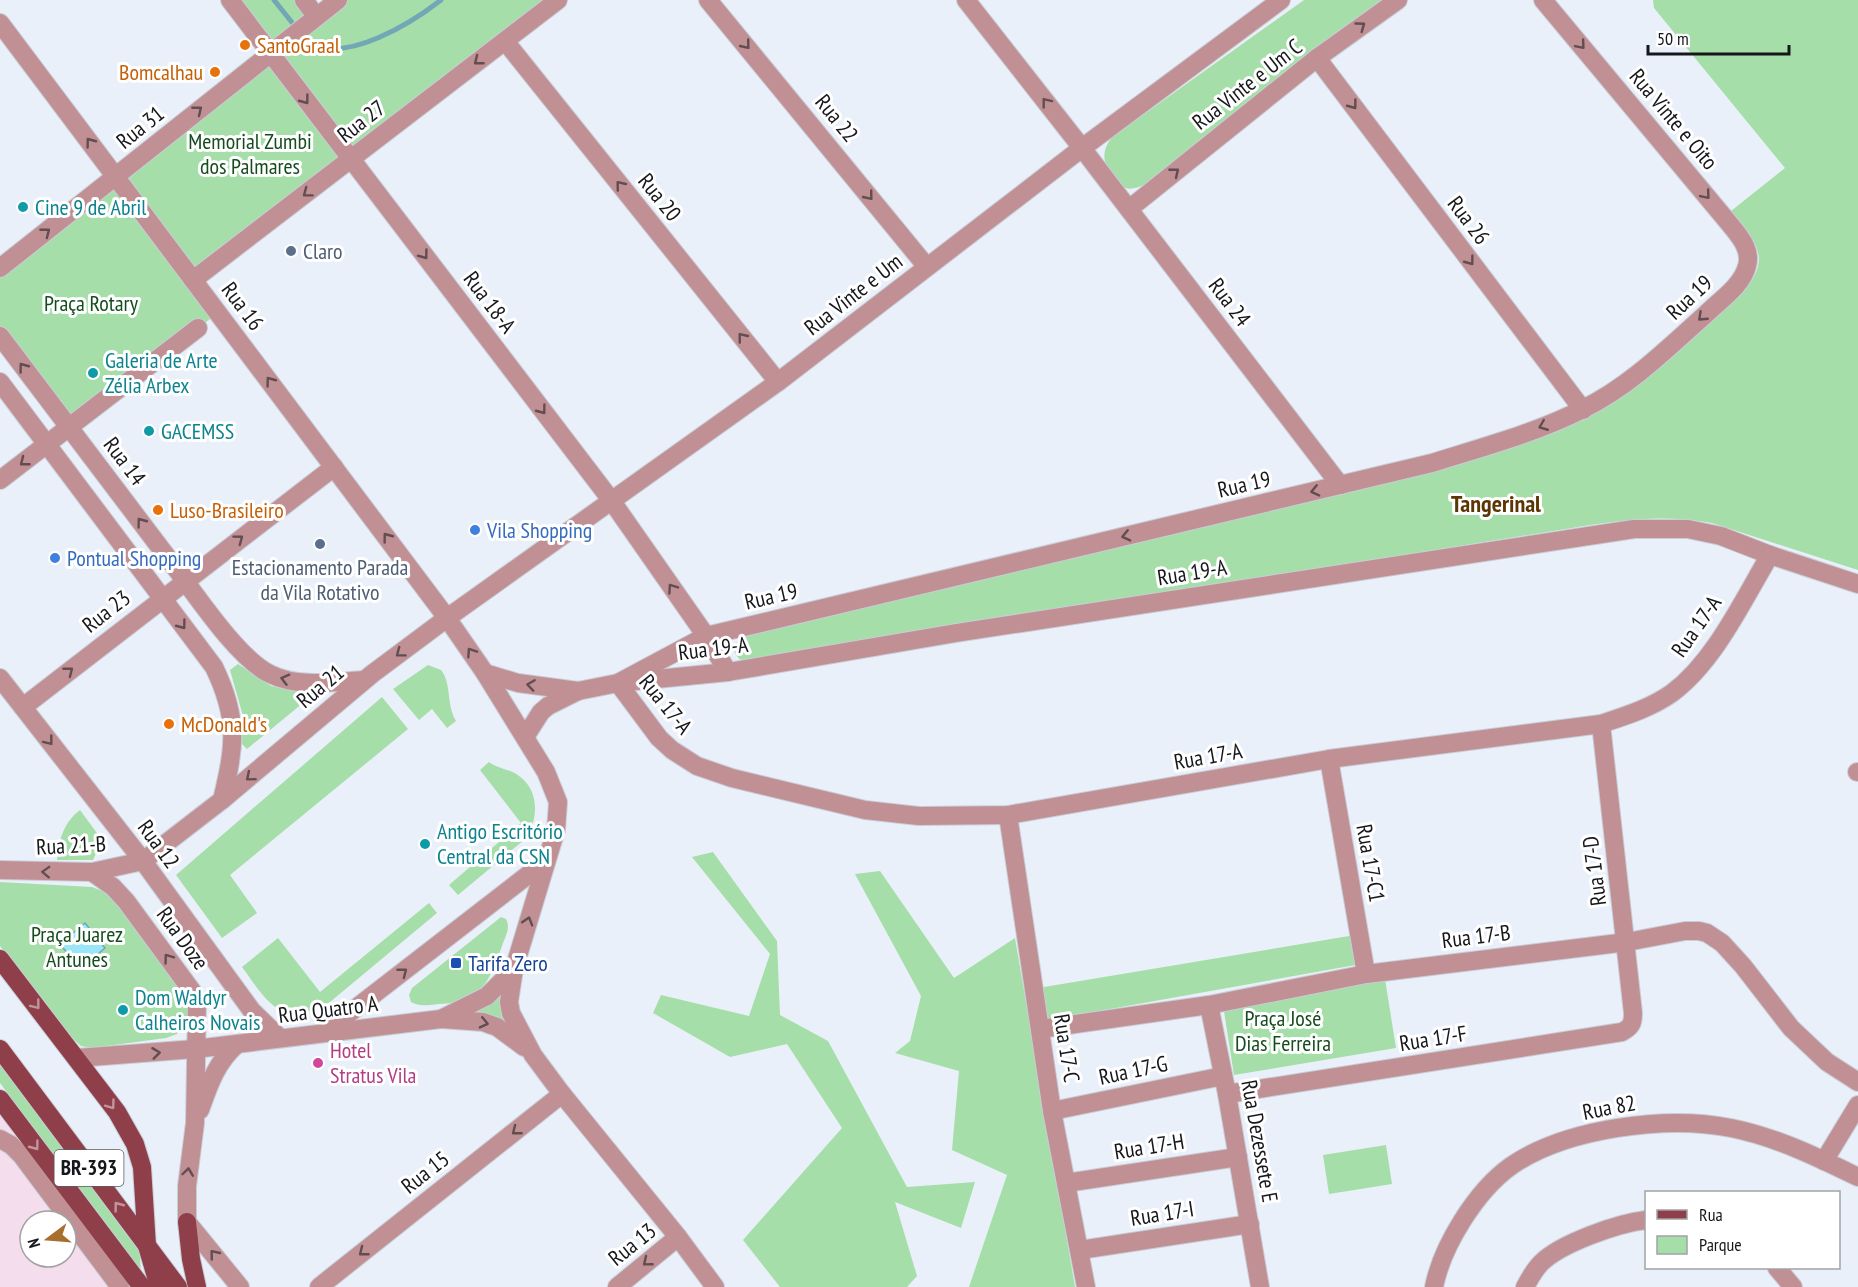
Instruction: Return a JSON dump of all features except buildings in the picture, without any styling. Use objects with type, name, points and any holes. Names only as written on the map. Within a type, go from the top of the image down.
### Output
[{"type":"main road","points":[[0,959],[77,1058],[117,1113],[135,1144],[141,1167],[147,1246],[159,1287]]},
{"type":"main road","name":"BR-393","points":[[0,1049],[178,1287]]},
{"type":"main road","name":"BR-393","points":[[0,1100],[142,1287]]},
{"type":"main road","points":[[187,1222],[197,1287]]},
{"type":"street","name":"Rua 18-A","points":[[230,0],[274,49],[351,159],[611,501],[706,636],[728,672]]},
{"type":"street","points":[[304,0],[313,19]]},
{"type":"street","name":"Rua 31","points":[[0,268],[338,0]]},
{"type":"street","name":"Rua 27","points":[[193,280],[558,0]]},
{"type":"street","name":"Rua 22","points":[[708,0],[927,267]]},
{"type":"street","name":"Rua 24","points":[[966,0],[1340,485]]},
{"type":"street","name":"Rua Vinte e Um","points":[[447,618],[778,382],[1082,148],[1281,0]]},
{"type":"street","name":"Rua Vinte e Um C","points":[[1129,209],[1317,58],[1398,0]]},
{"type":"street","name":"Rua Vinte e Oito","points":[[1543,0],[1736,231],[1747,250],[1748,259],[1743,275]]},
{"type":"street","name":"Rua 16","points":[[1,27],[116,176],[447,618],[485,673],[546,772],[558,802],[556,830],[514,969],[508,1002],[511,1013],[533,1055]]},
{"type":"street","name":"Rua 20","points":[[504,41],[778,382]]},
{"type":"street","name":"Rua 26","points":[[1317,58],[1583,410]]},
{"type":"street","name":"Rua 19","points":[[618,683],[706,636],[1432,463],[1510,439],[1583,410],[1622,385],[1668,349],[1733,288],[1743,275]]},
{"type":"street","points":[[0,480],[198,328]]},
{"type":"street","name":"Rua 14","points":[[0,336],[185,580],[251,661],[271,675],[281,678],[316,683],[364,680]]},
{"type":"street","points":[[0,382],[207,657],[225,692],[233,729],[231,761],[222,800]]},
{"type":"street","name":"Rua 23","points":[[22,707],[334,467]]},
{"type":"street","name":"Rua 19-A","points":[[618,683],[728,672],[1014,624],[1634,529],[1688,529],[1721,536],[1858,584]]},
{"type":"street","name":"Rua 17-A","points":[[618,683],[648,724],[672,750],[684,759],[712,773],[883,813],[941,817],[1008,815],[1329,759],[1601,724],[1644,709],[1672,693],[1706,661],[1770,555]]},
{"type":"street","name":"Rua 21","points":[[143,861],[222,800],[364,680],[447,618]]},
{"type":"street","points":[[207,657],[231,639]]},
{"type":"street","points":[[485,673],[518,683],[578,691]]},
{"type":"street","name":"Rua 12","points":[[0,678],[143,861],[246,1004],[280,1038]]},
{"type":"street","points":[[525,737],[541,712],[548,706],[578,691],[618,683]]},
{"type":"street","name":"Rua 17-D","points":[[1601,724],[1627,942],[1633,1013]]},
{"type":"street","name":"Rua 17-C1","points":[[1329,759],[1366,974]]},
{"type":"street","name":"Rua 17-C","points":[[1008,815],[1052,1111],[1086,1287]]},
{"type":"street","name":"Rua 21-B","points":[[0,870],[92,872],[143,861]]},
{"type":"street","points":[[324,1034],[546,861]]},
{"type":"street","name":"Rua Doze","points":[[92,872],[120,894],[192,991],[198,1007],[195,1049],[195,1123]]},
{"type":"street","name":"Rua 17-B","points":[[1040,1029],[1209,1005],[1366,974],[1627,942],[1685,931],[1707,933],[1722,943],[1743,966],[1791,1028],[1827,1062],[1858,1082]]},
{"type":"street","name":"Rua Quatro A","points":[[441,1019],[487,996],[514,969]]},
{"type":"street","name":"Rua Dezessete E","points":[[1209,1005],[1224,1076],[1260,1287]]},
{"type":"street","name":"Rua 17-F","points":[[1227,1094],[1622,1032],[1633,1022],[1633,1013]]},
{"type":"street","name":"Rua Quatro A","points":[[77,1058],[236,1045],[441,1019],[483,1022],[497,1027],[533,1055]]},
{"type":"street","points":[[236,1045],[215,1070],[195,1123],[187,1186],[187,1222],[240,1287]]},
{"type":"street","points":[[533,1055],[715,1287]]},
{"type":"street","name":"Rua 17-G","points":[[1052,1111],[1224,1076]]},
{"type":"street","name":"Rua 15","points":[[319,1287],[562,1094]]},
{"type":"street","points":[[1824,1161],[1858,1105]]},
{"type":"street","name":"Rua 82","points":[[1434,1287],[1436,1273],[1450,1242],[1491,1185],[1509,1168],[1528,1156],[1583,1136],[1638,1125],[1697,1123],[1751,1133],[1790,1145],[1858,1177]]},
{"type":"street","points":[[0,1139],[12,1145],[22,1156],[120,1287]]},
{"type":"street","name":"Rua 17-H","points":[[1066,1183],[1238,1157]]},
{"type":"street","points":[[1526,1287],[1540,1264],[1557,1251],[1629,1223],[1645,1220]]},
{"type":"street","name":"Rua 17-I","points":[[1080,1250],[1250,1224]]},
{"type":"street","name":"Rua 13","points":[[617,1287],[678,1237]]},
{"type":"street","points":[[1778,1269],[1793,1287]]},
{"type":"shaded area","points":[[0,1113],[71,1209],[18,1209],[18,1269],[78,1269],[78,1219],[129,1287],[0,1287]]},
{"type":"green space","points":[[230,0],[304,0],[316,16],[338,0],[558,0],[194,279],[218,313],[68,426],[0,336],[0,268],[270,53]]},
{"type":"green space","points":[[1304,0],[1387,0],[1144,185],[1130,189],[1120,185],[1111,174],[1104,158],[1112,137]]},
{"type":"green space","points":[[1653,0],[1858,0],[1858,570],[1712,523],[1693,520],[1642,519],[1572,528],[742,661],[737,657],[735,645],[749,634],[1341,493],[1636,383],[1740,296],[1750,283],[1759,261],[1758,252],[1748,233],[1731,211],[1785,168],[1654,8]]},
{"type":"green space","points":[[238,664],[271,686],[306,693],[309,698],[247,749],[242,744],[243,716],[230,670]]},
{"type":"green space","points":[[428,665],[441,670],[447,681],[451,708],[456,721],[447,728],[432,709],[419,720],[393,689]]},
{"type":"green space","points":[[382,697],[408,729],[230,875],[257,913],[222,938],[176,875]]},
{"type":"green space","points":[[489,762],[515,774],[526,782],[534,798],[535,816],[524,840],[458,895],[449,885],[521,823],[480,770]]},
{"type":"green space","points":[[80,810],[102,840],[93,860],[57,860],[63,832]]},
{"type":"green space","points":[[713,852],[777,941],[780,1015],[828,1041],[907,1187],[975,1182],[961,1228],[895,1202],[917,1276],[907,1287],[780,1287],[743,1240],[842,1128],[787,1044],[730,1057],[653,1013],[661,995],[749,1016],[770,954],[692,857]]},
{"type":"green space","points":[[880,871],[954,978],[1015,938],[1075,1287],[969,1287],[1007,1175],[952,1150],[959,1071],[895,1053],[910,1041],[921,996],[855,874]]},
{"type":"green space","name":"Praça Juarez Antunes","points":[[0,882],[92,887],[110,894],[190,1002],[186,1024],[177,1034],[166,1038],[92,1048],[81,1046],[69,1035],[0,946]]},
{"type":"green space","points":[[429,903],[437,913],[330,1002],[314,1010],[288,1013],[278,1008],[260,992],[242,967],[278,938],[320,992]]},
{"type":"green space","points":[[501,917],[506,919],[507,932],[493,970],[482,988],[465,999],[454,1002],[417,1005],[411,1002],[409,995],[412,988]]},
{"type":"green space","points":[[1355,935],[1361,964],[1043,1021],[1038,988]]},
{"type":"green space","name":"Praça José Dias Ferreira","points":[[1385,979],[1396,1048],[1234,1075],[1223,1005]]},
{"type":"green space","points":[[502,992],[514,1032],[463,1015]]},
{"type":"green space","points":[[0,1059],[139,1245],[141,1272],[0,1083]]},
{"type":"green space","points":[[1386,1145],[1392,1184],[1329,1194],[1323,1155]]},
{"type":"water","points":[[85,923],[105,948],[80,969],[60,944]]},
{"type":"waterway","points":[[274,0],[310,45],[326,49],[343,48],[379,38],[441,0]]},
{"type":"place","name":"SantoGraal","points":[[245,45]]},
{"type":"place","name":"Bomcalhau","points":[[215,72]]},
{"type":"place","name":"Cine 9 de Abril","points":[[23,207]]},
{"type":"place","name":"Claro","points":[[291,251]]},
{"type":"place","name":"Galeria de Arte Zélia Arbex","points":[[93,373]]},
{"type":"place","name":"GACEMSS","points":[[149,431]]},
{"type":"place","name":"Luso-Brasileiro","points":[[158,510]]},
{"type":"place","name":"Vila Shopping","points":[[475,530]]},
{"type":"place","name":"Estacionamento Parada da Vila Rotativo","points":[[320,544]]},
{"type":"place","name":"Pontual Shopping","points":[[55,558]]},
{"type":"place","name":"McDonald's","points":[[169,724]]},
{"type":"place","name":"Antigo Escritório Central da CSN","points":[[425,844]]},
{"type":"place","name":"Tarifa Zero","points":[[456,963]]},
{"type":"place","name":"Dom Waldyr Calheiros Novais","points":[[123,1010]]},
{"type":"place","name":"Hotel Stratus Vila","points":[[318,1063]]},
{"type":"district","name":"Tangerinal","points":[[1496,504]]},
{"type":"park label","name":"Memorial Zumbi dos Palmares","points":[[250,154]]},
{"type":"park label","name":"Praça Rotary","points":[[91,303]]}]
